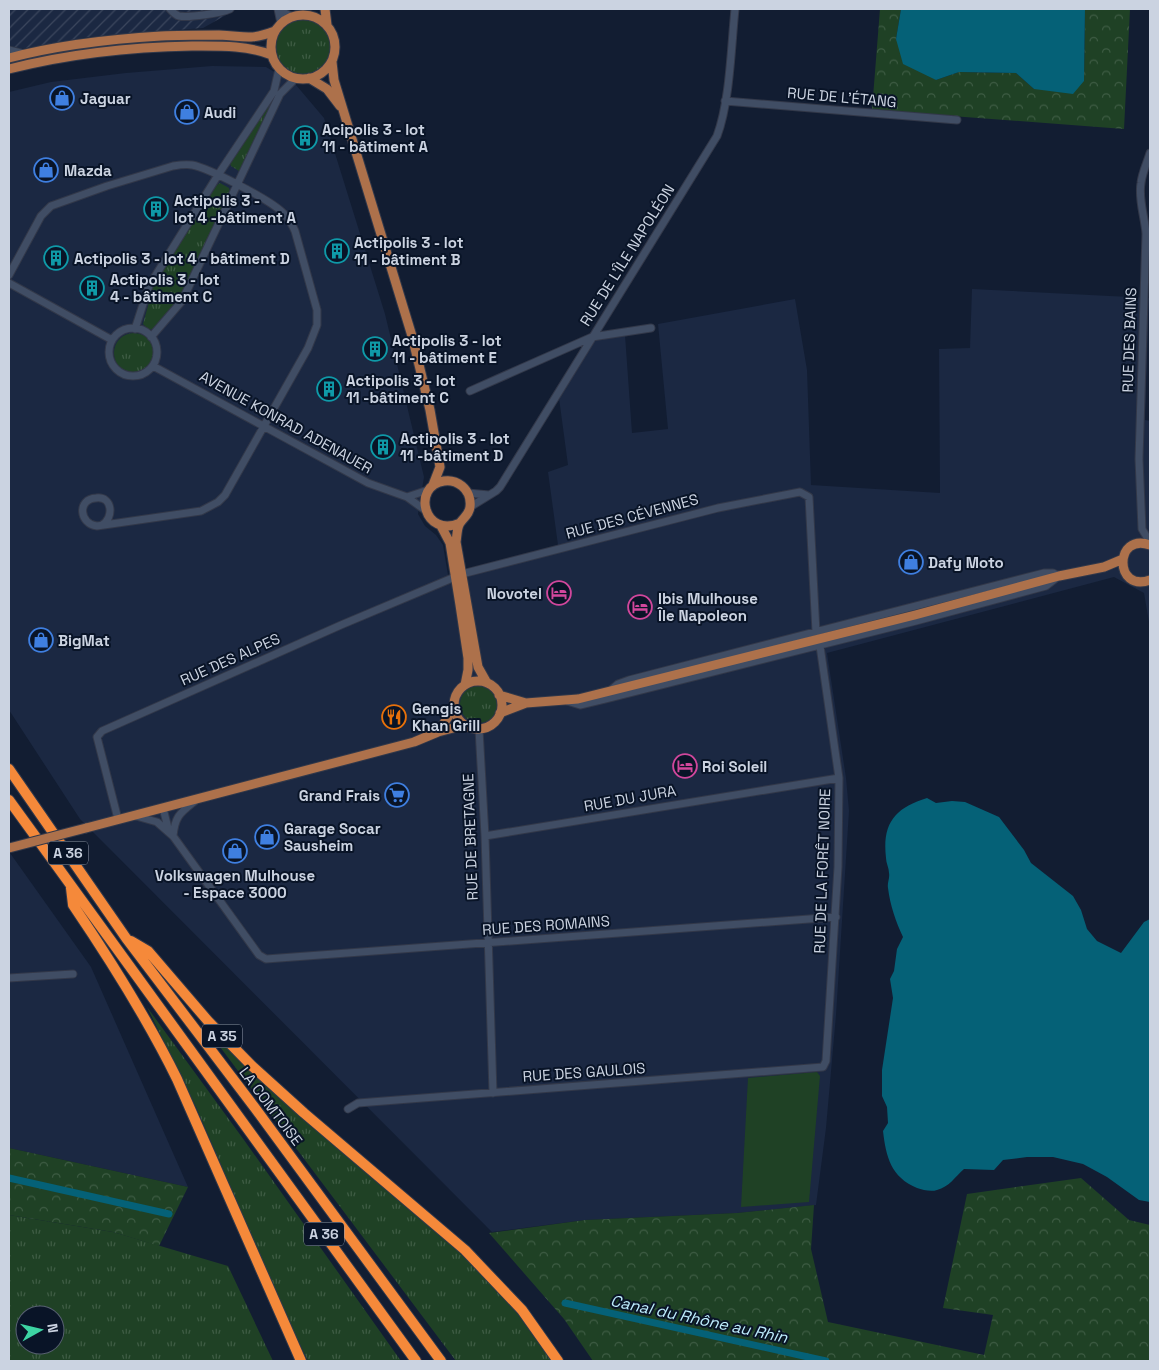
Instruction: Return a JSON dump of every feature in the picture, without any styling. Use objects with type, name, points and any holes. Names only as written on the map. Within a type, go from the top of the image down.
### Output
[{"type":"highway","name":"LA COMTOISE","points":[[9,769],[126,938],[255,1108],[441,1361]]},
{"type":"highway","name":"A 36","points":[[9,800],[416,1361]]},
{"type":"highway","points":[[71,887],[73,905],[138,1006],[177,1079],[301,1361]]},
{"type":"highway","name":"A 35","points":[[126,938],[148,951],[208,1021],[252,1066],[304,1113],[466,1250],[522,1310],[558,1361]]},
{"type":"main road","points":[[325,9],[327,25]]},
{"type":"main road","points":[[313,12],[317,18],[327,25],[335,42],[332,62],[323,72],[309,78],[296,78],[286,74],[272,55],[271,43],[275,31],[282,23],[292,17],[313,12]]},
{"type":"main road","points":[[9,58],[80,45],[136,38],[220,35],[250,38],[275,31]]},
{"type":"main road","points":[[9,69],[82,55],[162,47],[222,46],[256,49],[272,55]]},
{"type":"main road","points":[[332,62],[334,80],[412,336],[430,410],[440,467],[468,493],[470,507],[465,519],[460,523],[447,527],[434,522],[428,517],[425,510],[425,496],[431,488],[440,467]]},
{"type":"main road","points":[[309,78],[327,89],[343,110]]},
{"type":"main road","points":[[431,488],[440,482],[454,482]]},
{"type":"main road","points":[[460,523],[456,542],[468,658],[466,684]]},
{"type":"main road","points":[[441,526],[450,543],[459,576],[478,667],[487,683],[500,695],[502,701],[500,713],[492,724],[479,729],[466,725],[460,720],[454,708]]},
{"type":"main road","points":[[1150,545],[1142,543],[1135,545],[1126,552],[1123,559],[1125,572],[1129,578],[1144,582],[1150,580]]},
{"type":"main road","points":[[500,713],[526,703],[567,701],[611,691],[1059,576],[1104,567],[1123,559]]},
{"type":"main road","points":[[1104,567],[1125,572]]},
{"type":"main road","points":[[438,732],[454,708],[457,694],[466,684],[476,681],[487,683]]},
{"type":"main road","points":[[500,695],[526,703]]},
{"type":"main road","points":[[9,848],[414,742],[438,732],[466,725]]},
{"type":"street","points":[[170,9],[176,15],[184,16],[230,9]]},
{"type":"street","points":[[278,9],[292,17]]},
{"type":"street","points":[[278,9],[282,23]]},
{"type":"street","name":"RUE DE L'ÎLE NAPOLÉON","points":[[470,507],[496,491],[510,472],[717,136],[726,101],[734,9]]},
{"type":"street","points":[[9,50],[25,54]]},
{"type":"street","points":[[136,328],[149,286],[218,175],[274,91],[280,68]]},
{"type":"street","points":[[152,337],[182,301],[280,94],[296,78]]},
{"type":"street","name":"RUE DE L'ÉTANG","points":[[726,101],[957,120]]},
{"type":"street","name":"RUE DES BAINS","points":[[1135,545],[1142,530],[1139,459],[1146,234],[1140,194],[1141,183],[1150,153]]},
{"type":"street","points":[[9,275],[41,216],[51,206],[107,186],[173,166],[194,166],[218,175],[272,204],[283,212],[295,231],[317,310],[317,325],[314,336],[225,494],[209,508],[196,512],[125,522],[102,525],[93,526],[85,520],[82,512],[86,503],[94,498],[103,499],[110,506],[111,515],[106,523],[102,525]]},
{"type":"street","points":[[9,282],[112,340]]},
{"type":"street","points":[[136,328],[152,337],[157,351],[153,366],[141,375],[126,375],[118,372],[110,358],[109,352],[112,340],[122,331],[136,328]]},
{"type":"street","points":[[470,391],[592,337],[651,328]]},
{"type":"street","name":"AVENUE KONRAD ADENAUER","points":[[153,366],[368,483],[407,497],[425,510]]},
{"type":"street","points":[[407,497],[431,488]]},
{"type":"street","name":"RUE DES CÉVENNES","points":[[459,576],[718,508],[800,492],[809,497],[816,632]]},
{"type":"street","points":[[468,493],[489,495]]},
{"type":"street","points":[[111,515],[125,522]]},
{"type":"street","name":"RUE DES BAINS","points":[[1142,530],[1150,545]]},
{"type":"street","points":[[567,701],[580,705],[820,646],[1046,586],[1059,576],[1054,573],[1044,572],[629,680],[618,684],[611,691]]},
{"type":"street","name":"RUE DES ALPES","points":[[118,819],[97,736],[102,731],[341,625],[459,576]]},
{"type":"street","name":"RUE DE LA FORÊT NOIRE","points":[[820,646],[840,778],[836,917],[826,1061],[823,1067]]},
{"type":"street","name":"RUE DE BRETAGNE","points":[[479,729],[485,836],[493,1093]]},
{"type":"street","name":"RUE DU JURA","points":[[485,836],[840,778]]},
{"type":"street","points":[[171,834],[178,816],[197,799]]},
{"type":"street","points":[[163,808],[171,834]]},
{"type":"street","points":[[134,815],[152,820],[171,834]]},
{"type":"street","name":"RUE DES ROMAINS","points":[[171,834],[259,955],[266,959],[836,917]]},
{"type":"street","points":[[9,978],[73,974]]},
{"type":"street","name":"RUE DES GAULOIS","points":[[348,1109],[358,1102],[823,1067]]},
{"type":"shaded area","points":[[9,9],[237,9],[203,28],[88,37],[9,51]]},
{"type":"shaded area","points":[[901,9],[1085,9],[1084,81],[1073,94],[1034,89],[1016,73],[959,72],[936,80],[903,64],[896,39]]},
{"type":"shaded area","points":[[212,66],[266,67],[296,85],[324,118],[385,314],[424,477],[418,514],[425,526],[436,535],[443,545],[448,575],[558,545],[548,472],[568,465],[559,398],[596,339],[625,335],[632,433],[668,429],[658,324],[795,299],[807,370],[811,485],[940,493],[939,349],[970,348],[972,289],[1149,298],[1145,420],[1150,421],[1150,628],[1144,593],[1114,577],[827,653],[846,778],[849,811],[836,1015],[826,1128],[816,1205],[737,1213],[585,1220],[492,1232],[80,819],[9,710],[9,92],[51,82],[126,73]]},
{"type":"shaded area","points":[[927,798],[936,803],[965,802],[999,817],[1024,850],[1031,863],[1073,896],[1081,910],[1087,929],[1097,941],[1121,953],[1144,922],[1150,919],[1150,1202],[1139,1200],[1107,1177],[1083,1164],[1053,1157],[1027,1157],[1003,1160],[994,1170],[964,1169],[945,1187],[932,1191],[919,1189],[908,1183],[901,1178],[891,1165],[883,1131],[888,1123],[887,1107],[882,1096],[882,1070],[893,998],[890,979],[894,971],[897,949],[903,937],[889,894],[889,869],[885,846],[886,835],[889,826],[899,812]]},
{"type":"shaded area","points":[[10,853],[91,967],[188,1187],[9,1148]]},
{"type":"green space","points":[[880,9],[901,9],[896,39],[936,80],[959,72],[1016,73],[1034,89],[1084,81],[1085,9],[1130,9],[1124,129],[872,110]]},
{"type":"green space","points":[[304,18],[315,20],[328,31],[333,47],[331,58],[320,71],[304,76],[293,74],[280,63],[275,47],[277,36],[288,23]]},
{"type":"green space","points":[[275,94],[277,95],[239,171],[231,166],[230,163]]},
{"type":"green space","points":[[220,183],[229,188],[230,192],[177,304],[155,328],[149,330],[143,324],[154,284]]},
{"type":"green space","points":[[134,333],[148,339],[154,353],[148,367],[134,373],[120,367],[114,353],[120,339]]},
{"type":"green space","points":[[479,685],[486,686],[492,691],[497,697],[497,711],[492,717],[486,722],[479,723],[472,722],[466,717],[461,711],[460,704],[461,697],[466,691],[472,686]]},
{"type":"green space","points":[[181,995],[463,1252],[520,1312],[554,1361],[456,1361]]},
{"type":"green space","points":[[147,1007],[401,1361],[308,1361],[287,1318],[196,1107]]},
{"type":"green space","points":[[817,1072],[820,1076],[809,1202],[741,1207],[748,1078]]},
{"type":"green space","points":[[9,1148],[188,1187],[159,1246],[113,1232],[9,1215]]},
{"type":"green space","points":[[1081,1178],[1129,1220],[1150,1225],[1150,1361],[593,1361],[564,1319],[489,1233],[585,1220],[737,1213],[814,1205],[811,1249],[828,1322],[984,1355],[993,1315],[943,1308],[967,1194]]},
{"type":"green space","points":[[9,1215],[113,1232],[228,1266],[273,1361],[9,1361]]},
{"type":"waterway","name":"Canal du Rhône au Rhin","points":[[9,1178],[169,1214]]},
{"type":"waterway","name":"Canal du Rhône au Rhin","points":[[565,1303],[826,1361]]},
{"type":"place","name":"Jaguar","points":[[62,98]]},
{"type":"place","name":"Audi","points":[[187,112]]},
{"type":"place","name":"Acipolis 3 - lot 11 - bâtiment A","points":[[305,138]]},
{"type":"place","name":"Mazda","points":[[46,170]]},
{"type":"place","name":"Actipolis 3 - lot 4 -bâtiment A","points":[[156,209]]},
{"type":"place","name":"Actipolis 3 - lot 11 - bâtiment B","points":[[337,251]]},
{"type":"place","name":"Actipolis 3 - lot 4 - bâtiment D","points":[[56,258]]},
{"type":"place","name":"Actipolis 3 - lot 4 - bâtiment C","points":[[92,288]]},
{"type":"place","name":"Actipolis 3 - lot 11 - bâtiment E","points":[[375,349]]},
{"type":"place","name":"Actipolis 3 - lot 11 -bâtiment C","points":[[329,389]]},
{"type":"place","name":"Actipolis 3 - lot 11 -bâtiment D","points":[[383,447]]},
{"type":"place","name":"Dafy Moto","points":[[911,562]]},
{"type":"place","name":"Novotel","points":[[559,593]]},
{"type":"place","name":"Ibis Mulhouse Île Napoleon","points":[[640,607]]},
{"type":"place","name":"BigMat","points":[[41,640]]},
{"type":"place","name":"Gengis Khan Grill","points":[[394,717]]},
{"type":"place","name":"Roi Soleil","points":[[685,766]]},
{"type":"place","name":"Grand Frais","points":[[397,795]]},
{"type":"place","name":"Garage Socar Sausheim","points":[[267,837]]},
{"type":"place","name":"Volkswagen Mulhouse - Espace 3000","points":[[235,851]]}]
